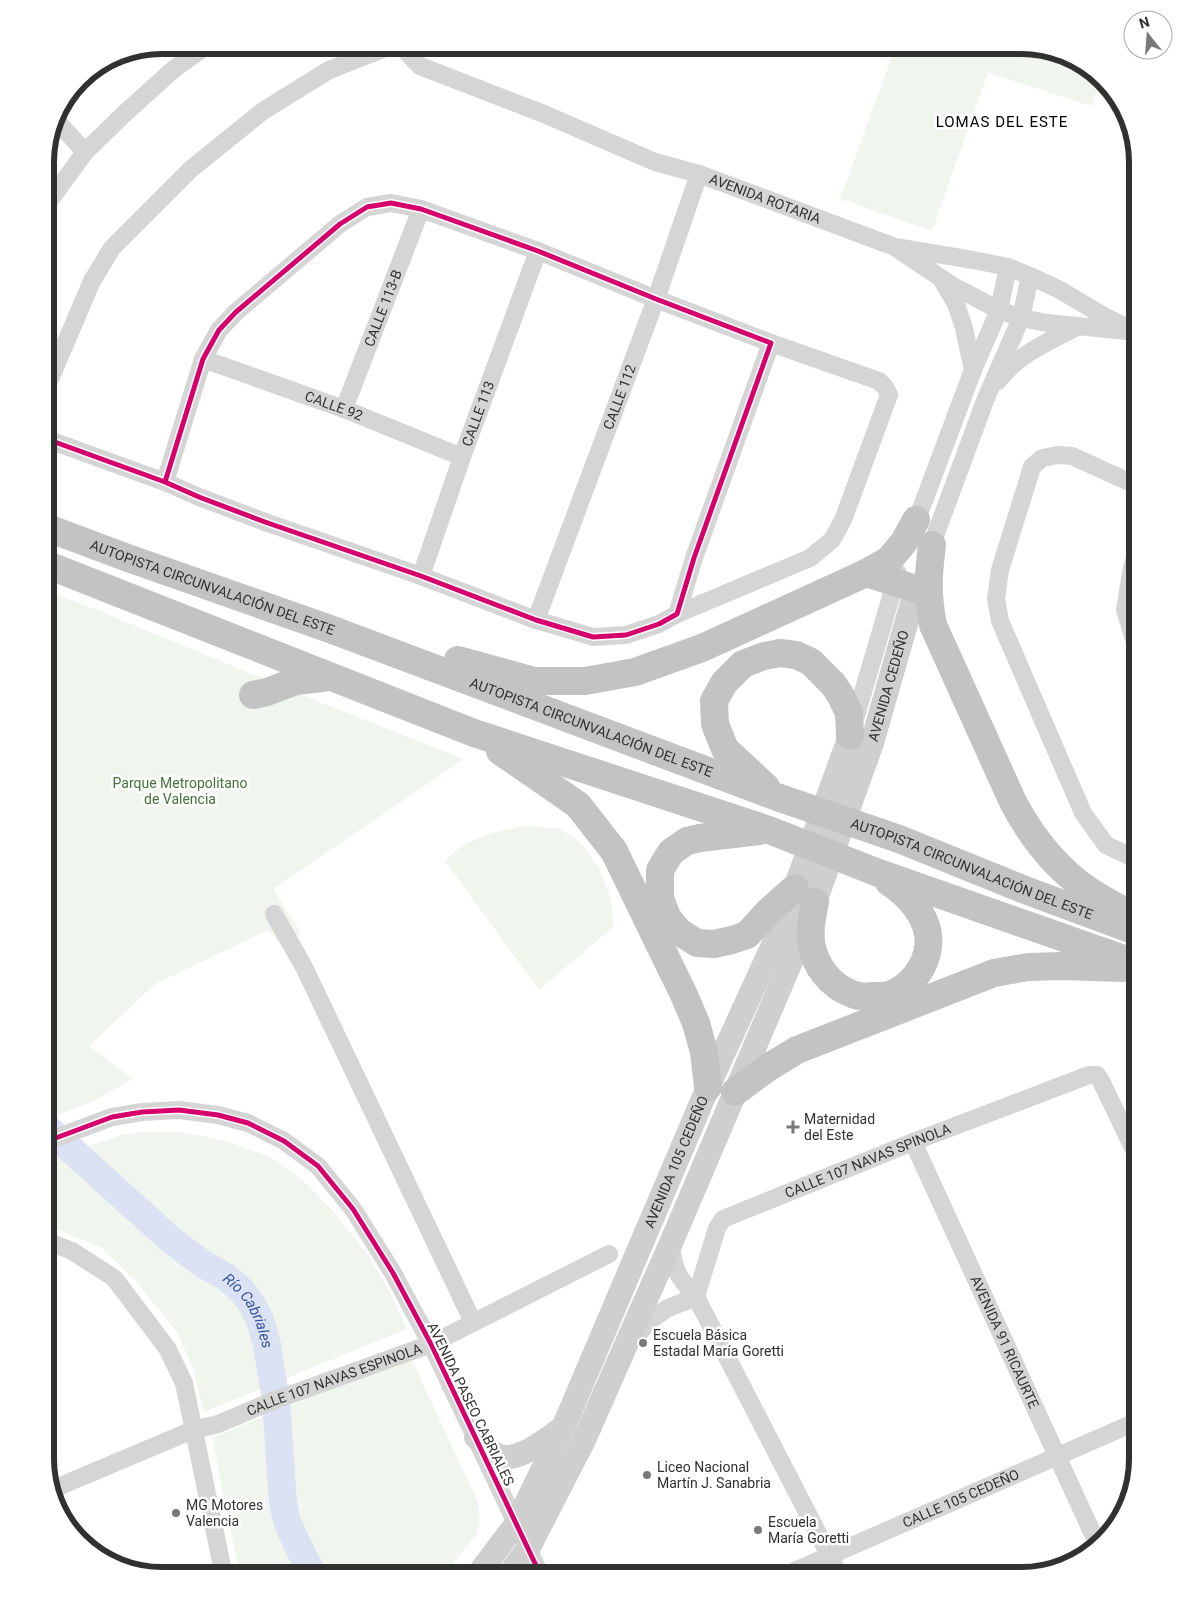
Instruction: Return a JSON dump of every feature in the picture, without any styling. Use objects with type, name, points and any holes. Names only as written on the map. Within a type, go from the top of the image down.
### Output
[{"type":"highway","points":[[330,629],[389,642],[534,681],[585,682],[634,672],[702,648],[866,573],[889,560],[904,542],[916,520]]},
{"type":"highway","name":"AUTOPISTA CIRCUNVALACIÓN DEL ESTE","points":[[54,530],[330,629],[777,797],[899,839],[1020,888],[1129,929]]},
{"type":"highway","points":[[932,545],[928,578],[928,602],[933,625],[1013,802],[1024,822],[1042,847],[1068,875],[1090,892],[1129,914]]},
{"type":"highway","points":[[54,568],[474,733],[769,830],[876,872],[1129,961]]},
{"type":"highway","points":[[866,573],[905,585]]},
{"type":"highway","points":[[252,646],[265,671],[264,682],[253,695],[267,692],[296,680],[330,676]]},
{"type":"highway","points":[[777,797],[725,749],[715,724],[714,701],[724,683],[742,664],[764,656],[780,653],[796,655],[810,662],[833,684],[841,696],[849,713],[850,736]]},
{"type":"highway","points":[[474,733],[578,805],[614,851],[696,1023],[704,1052],[708,1087]]},
{"type":"highway","points":[[769,830],[700,838],[688,841],[671,852],[660,870],[660,898],[667,917],[678,931],[697,943],[714,944],[732,940],[747,934],[768,912],[805,895],[811,925],[812,950],[823,974],[840,989],[860,996],[886,996],[908,984],[923,966],[929,944],[925,922],[912,900],[876,872]]},
{"type":"highway","points":[[735,1092],[769,1066],[797,1050],[994,973],[1028,967],[1063,966],[1129,970]]},
{"type":"main road","name":"AVENIDA CEDEÑO","points":[[735,1092],[790,964],[805,895],[872,743],[905,585]]},
{"type":"main road","name":"AVENIDA 105 CEDEÑO","points":[[484,1567],[516,1524],[563,1428],[708,1087],[773,945],[805,895],[850,736]]},
{"type":"main road","name":"AVENIDA 105 CEDEÑO","points":[[515,1567],[528,1549],[584,1440],[735,1092]]},
{"type":"main road","points":[[476,1437],[497,1455],[515,1457],[532,1449],[563,1428]]},
{"type":"street","points":[[54,195],[85,152],[174,69],[195,54]]},
{"type":"street","points":[[54,369],[92,281],[112,248],[191,169],[263,111],[328,70],[370,54]]},
{"type":"street","name":"AVENIDA ROTARIA","points":[[409,54],[420,66],[544,114],[655,162],[699,174],[896,247],[1008,267],[1060,290],[1129,329]]},
{"type":"street","points":[[60,125],[85,152]]},
{"type":"street","name":"CALLE 112","points":[[536,620],[656,299],[699,174]]},
{"type":"street","points":[[54,442],[165,482],[265,522],[421,576],[536,620],[593,637],[626,635],[659,624],[678,614],[810,558],[832,540],[843,520],[889,395],[886,387],[879,381],[771,343],[538,251],[421,209],[391,203],[367,207],[340,224],[236,312],[219,330],[203,359],[165,482]]},
{"type":"street","name":"CALLE 113-B","points":[[344,408],[421,209]]},
{"type":"street","points":[[896,247],[940,278],[999,310],[1021,318],[1077,328],[1112,329],[1129,332]]},
{"type":"street","name":"CALLE 113","points":[[421,576],[462,457],[538,251]]},
{"type":"street","name":"AVENIDA CEDEÑO","points":[[850,736],[905,585],[916,520],[973,370],[999,310],[1008,267]]},
{"type":"street","name":"AVENIDA CEDEÑO","points":[[905,585],[932,545],[986,398],[1021,318],[1030,276]]},
{"type":"street","points":[[940,278],[956,304],[964,328],[973,370]]},
{"type":"street","points":[[986,398],[1000,378],[1019,360],[1040,345],[1077,328]]},
{"type":"street","points":[[678,614],[694,558],[771,343]]},
{"type":"street","name":"CALLE 92","points":[[203,359],[344,408],[462,457]]},
{"type":"street","points":[[1129,482],[1072,456],[1058,455],[1042,458],[1032,467],[1000,570],[996,599],[1000,622],[1083,813],[1106,845],[1129,856]]},
{"type":"street","points":[[1129,585],[1125,610],[1129,624]]},
{"type":"street","points":[[274,914],[304,967],[473,1322]]},
{"type":"street","name":"CALLE 107 NAVAS SPINOLA","points":[[696,1297],[717,1228],[723,1219],[913,1142],[1089,1075],[1097,1075],[1101,1081],[1129,1139]]},
{"type":"street","name":"AVENIDA PASEO CABRIALES","points":[[54,1139],[112,1117],[142,1112],[179,1110],[218,1115],[248,1123],[284,1141],[318,1166],[354,1209],[393,1274],[431,1344],[537,1567]]},
{"type":"street","name":"AVENIDA 91 RICAURTE","points":[[913,1142],[1096,1538]]},
{"type":"street","points":[[671,1243],[672,1262],[680,1280],[696,1297],[835,1567]]},
{"type":"street","points":[[54,1244],[72,1251],[114,1278],[167,1348],[184,1384],[222,1567]]},
{"type":"street","name":"CALLE 107 NAVAS ESPINOLA","points":[[57,1487],[193,1430],[218,1424],[270,1402],[431,1344],[609,1254]]},
{"type":"street","points":[[621,1355],[649,1321],[668,1308],[696,1297]]},
{"type":"street","name":"CALLE 105 CEDEÑO","points":[[804,1567],[1129,1425]]},
{"type":"green space","points":[[893,54],[1029,54],[1043,56],[1056,59],[1075,68],[1098,85],[1092,106],[988,73],[932,231],[840,199]]},
{"type":"green space","name":"Parque Metropolitano de Valencia","points":[[54,593],[464,759],[273,889],[301,933],[280,944],[268,930],[155,984],[89,1046],[133,1079],[90,1103],[55,1116]]},
{"type":"green space","points":[[523,826],[558,828],[580,842],[599,868],[610,896],[614,926],[539,990],[445,861],[471,841]]},
{"type":"green space","points":[[182,1132],[226,1141],[271,1157],[307,1184],[338,1217],[366,1252],[387,1287],[407,1329],[204,1412],[194,1372],[178,1333],[134,1279],[99,1246],[54,1228],[54,1158],[124,1134]]},
{"type":"green space","points":[[410,1356],[478,1502],[480,1521],[476,1535],[450,1567],[238,1567],[212,1438]]},
{"type":"waterway","name":"Río Cabriales","points":[[54,1134],[171,1240],[203,1264],[226,1277],[250,1301],[260,1320],[267,1345],[276,1401],[283,1503],[287,1521],[308,1567]]},
{"type":"cycle path","points":[[391,203],[421,209],[538,251],[771,343],[694,558],[677,614],[659,624],[626,635],[593,637],[536,620],[421,576],[265,522],[165,482],[203,359],[219,330],[236,312],[340,224],[367,207],[391,203]]},
{"type":"cycle path","points":[[54,442],[165,482]]},
{"type":"cycle path","points":[[54,1139],[112,1117],[142,1112],[179,1110],[218,1115],[248,1123],[284,1141],[318,1166],[353,1209],[393,1273],[431,1344],[537,1567]]},
{"type":"place","name":"Maternidad del Este","points":[[793,1127]]},
{"type":"place","name":"Escuela Básica Estadal María Goretti","points":[[643,1343]]},
{"type":"place","name":"Liceo Nacional Martín J. Sanabria","points":[[647,1475]]},
{"type":"place","name":"MG Motores Valencia","points":[[176,1513]]},
{"type":"place","name":"Escuela María Goretti","points":[[758,1530]]},
{"type":"district","name":"LOMAS DEL ESTE","points":[[1002,122]]}]
